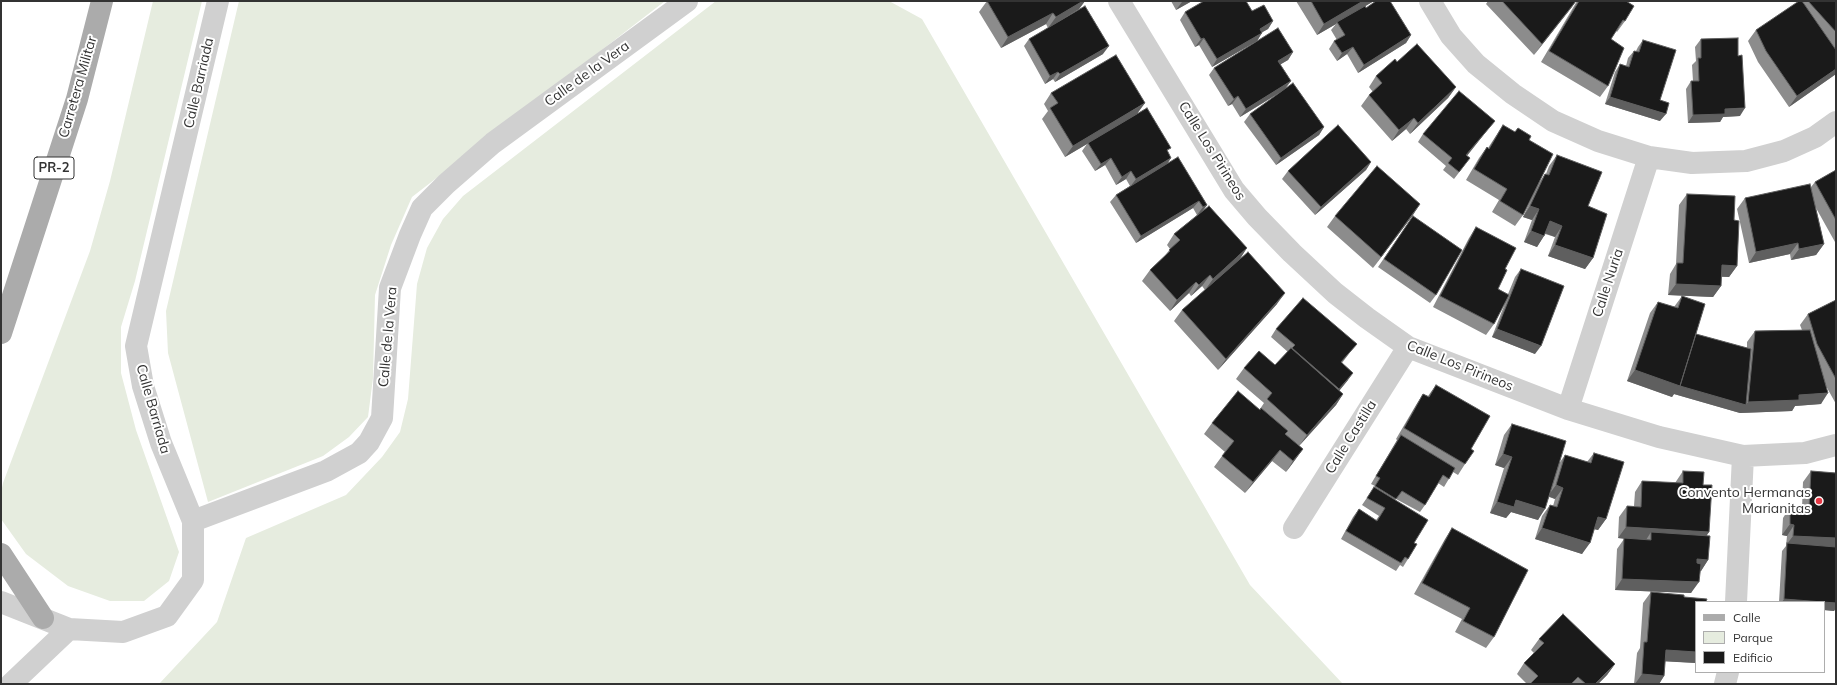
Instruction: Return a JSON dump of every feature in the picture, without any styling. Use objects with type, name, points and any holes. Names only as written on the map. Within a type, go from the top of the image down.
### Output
[{"type":"main road","name":"Carretera Militar","points":[[1,333],[76,99],[102,1]]},
{"type":"main road","points":[[1,554],[43,618]]},
{"type":"street","name":"Calle Barriada","points":[[1,602],[69,629],[123,632],[167,616],[193,580],[193,521],[161,443],[143,386],[136,346],[218,1]]},
{"type":"street","name":"Calle de la Vera","points":[[193,521],[326,471],[359,453],[369,442],[382,418],[390,288],[422,208],[446,184],[493,143],[687,1]]},
{"type":"street","name":"Calle Los Pirineos","points":[[1119,1],[1234,190],[1257,217],[1292,253],[1330,288],[1367,318],[1408,347],[1568,409],[1659,437],[1743,456],[1805,453],[1836,445]]},
{"type":"street","points":[[1430,1],[1451,36],[1476,64],[1513,94],[1553,121],[1598,141],[1649,157],[1692,163],[1746,161],[1784,152],[1815,136],[1836,122]]},
{"type":"street","name":"Calle Nuria","points":[[1568,409],[1649,157]]},
{"type":"street","name":"Calle Castilla","points":[[1294,528],[1408,347]]},
{"type":"street","points":[[1736,601],[1743,456]]},
{"type":"street","points":[[11,684],[69,629]]},
{"type":"street","points":[[1725,684],[1728,673]]},
{"type":"green space","points":[[153,1],[202,1],[135,281],[121,327],[121,373],[136,430],[179,552],[169,581],[144,601],[110,601],[68,586],[26,554],[1,519],[1,493],[3,483],[90,251],[110,181]]},
{"type":"green space","points":[[239,1],[665,1],[412,197],[391,245],[375,295],[373,378],[368,417],[349,437],[323,456],[208,502],[168,353],[166,311]]},
{"type":"green space","points":[[716,1],[889,1],[922,19],[1250,585],[1343,684],[159,684],[217,622],[246,538],[346,495],[382,457],[400,432],[408,399],[417,284],[427,248],[443,219],[463,196]]},
{"type":"building","points":[[987,1],[1083,1],[1056,17],[1053,13],[1008,37]]},
{"type":"building","points":[[1204,1],[1246,1],[1252,11],[1264,5],[1273,21],[1260,29],[1262,33],[1217,59],[1204,38],[1201,39],[1185,12]]},
{"type":"building","points":[[1311,1],[1363,1],[1324,24]]},
{"type":"building","points":[[1376,1],[1390,1],[1411,35],[1364,65],[1353,47],[1342,53],[1334,41],[1345,35],[1337,22],[1365,6],[1366,8]]},
{"type":"building","points":[[1502,1],[1576,1],[1542,44]]},
{"type":"building","points":[[1579,1],[1626,1],[1634,6],[1611,39],[1624,48],[1608,86],[1549,51]]},
{"type":"building","points":[[1799,1],[1802,1],[1836,50],[1836,69],[1797,96],[1766,51],[1756,30]]},
{"type":"building","points":[[1808,1],[1836,1],[1836,32]]},
{"type":"building","points":[[1085,6],[1109,46],[1060,74],[1058,72],[1050,76],[1029,39]]},
{"type":"building","points":[[1278,28],[1293,52],[1278,61],[1291,81],[1246,109],[1238,96],[1234,99],[1214,68]]},
{"type":"building","points":[[1738,38],[1738,56],[1742,55],[1745,108],[1725,109],[1725,114],[1693,115],[1691,81],[1699,81],[1698,58],[1701,58],[1701,39]]},
{"type":"building","points":[[1643,40],[1676,50],[1660,100],[1669,103],[1666,114],[1610,97],[1620,64],[1629,67],[1634,51],[1639,52]]},
{"type":"building","points":[[1417,44],[1456,87],[1418,123],[1414,118],[1399,130],[1369,95],[1382,83],[1376,76],[1395,59],[1397,62]]},
{"type":"building","points":[[1116,55],[1145,103],[1073,146],[1050,108],[1058,103],[1051,93]]},
{"type":"building","points":[[1293,83],[1324,127],[1281,158],[1250,114]]},
{"type":"building","points":[[1459,91],[1495,121],[1466,155],[1470,158],[1459,172],[1448,163],[1452,158],[1423,134]]},
{"type":"building","points":[[1147,108],[1171,148],[1167,150],[1171,158],[1136,179],[1131,171],[1122,177],[1111,158],[1101,164],[1088,143]]},
{"type":"building","points":[[1338,125],[1371,162],[1321,207],[1288,171]]},
{"type":"building","points":[[1503,125],[1515,132],[1518,128],[1531,136],[1529,140],[1553,154],[1523,215],[1500,201],[1507,189],[1474,169],[1487,147],[1489,149]]},
{"type":"building","points":[[1557,155],[1602,172],[1588,206],[1607,214],[1593,258],[1555,245],[1562,226],[1550,221],[1544,236],[1531,231],[1539,209],[1530,206],[1545,174],[1549,175]]},
{"type":"building","points":[[1178,157],[1207,205],[1203,207],[1199,201],[1141,236],[1116,195]]},
{"type":"building","points":[[1377,166],[1420,204],[1381,257],[1335,216]]},
{"type":"building","points":[[1836,170],[1836,220],[1815,182]]},
{"type":"building","points":[[1810,184],[1824,244],[1799,249],[1798,243],[1756,252],[1745,198]]},
{"type":"building","points":[[1687,194],[1735,196],[1734,220],[1739,221],[1737,266],[1722,265],[1721,286],[1676,284],[1677,263],[1683,263]]},
{"type":"building","points":[[1209,206],[1247,248],[1213,279],[1210,275],[1199,285],[1196,282],[1177,300],[1150,270],[1180,240],[1174,234]]},
{"type":"building","points":[[1413,216],[1462,250],[1436,295],[1384,259]]},
{"type":"building","points":[[1476,227],[1516,248],[1505,269],[1507,270],[1498,289],[1509,295],[1494,324],[1440,296]]},
{"type":"building","points":[[1248,252],[1285,293],[1226,359],[1182,310]]},
{"type":"building","points":[[1521,269],[1564,286],[1541,346],[1497,329]]},
{"type":"building","points":[[1682,296],[1705,304],[1680,386],[1635,370],[1658,302],[1678,308]]},
{"type":"building","points":[[1303,298],[1357,344],[1341,362],[1353,373],[1339,389],[1292,348],[1295,345],[1276,329]]},
{"type":"building","points":[[1836,300],[1836,379],[1817,344],[1808,314]]},
{"type":"building","points":[[1810,330],[1828,393],[1799,395],[1799,400],[1748,402],[1755,331]]},
{"type":"building","points":[[1696,334],[1751,349],[1746,405],[1680,386]]},
{"type":"building","points":[[1291,348],[1343,394],[1307,435],[1267,399],[1272,393],[1244,368],[1259,351],[1275,365]]},
{"type":"building","points":[[1436,385],[1490,416],[1471,449],[1474,451],[1465,464],[1404,428],[1423,394],[1429,397]]},
{"type":"building","points":[[1238,391],[1288,431],[1285,434],[1303,449],[1293,461],[1280,450],[1253,482],[1222,456],[1234,441],[1212,423]]},
{"type":"building","points":[[1512,424],[1566,441],[1545,509],[1516,500],[1514,507],[1497,502],[1512,457],[1503,454]]},
{"type":"building","points":[[1401,435],[1455,468],[1449,479],[1443,475],[1425,505],[1402,491],[1396,499],[1375,486],[1380,478],[1376,476]]},
{"type":"building","points":[[1594,453],[1624,462],[1606,519],[1598,517],[1590,543],[1542,528],[1550,505],[1557,507],[1563,488],[1556,485],[1565,455],[1591,463]]},
{"type":"building","points":[[1683,471],[1704,472],[1703,485],[1712,485],[1709,532],[1626,527],[1627,506],[1641,507],[1642,481],[1683,483]]},
{"type":"building","name":"Convento Hermanas Marianitas","points":[[1811,471],[1836,473],[1836,538],[1793,536],[1794,525],[1790,524],[1790,507],[1809,508]]},
{"type":"building","points":[[1374,487],[1428,520],[1414,543],[1417,544],[1408,559],[1405,557],[1401,563],[1346,531],[1359,509],[1377,521],[1385,508],[1367,498]]},
{"type":"building","points":[[1452,528],[1528,570],[1494,637],[1463,621],[1470,608],[1422,583]]},
{"type":"building","points":[[1651,532],[1710,536],[1708,560],[1697,559],[1697,563],[1701,564],[1699,582],[1622,579],[1624,538],[1651,540]]},
{"type":"building","points":[[1787,543],[1836,547],[1836,603],[1784,599]]},
{"type":"building","points":[[1651,592],[1707,599],[1706,601],[1695,601],[1695,652],[1666,650],[1664,676],[1642,674],[1644,642],[1647,642]]},
{"type":"building","points":[[1563,614],[1615,664],[1595,684],[1586,684],[1578,677],[1571,684],[1530,684],[1538,676],[1524,663],[1544,643],[1539,639]]},
{"type":"place","name":"Convento Hermanas Marianitas","points":[[1819,501]]}]
